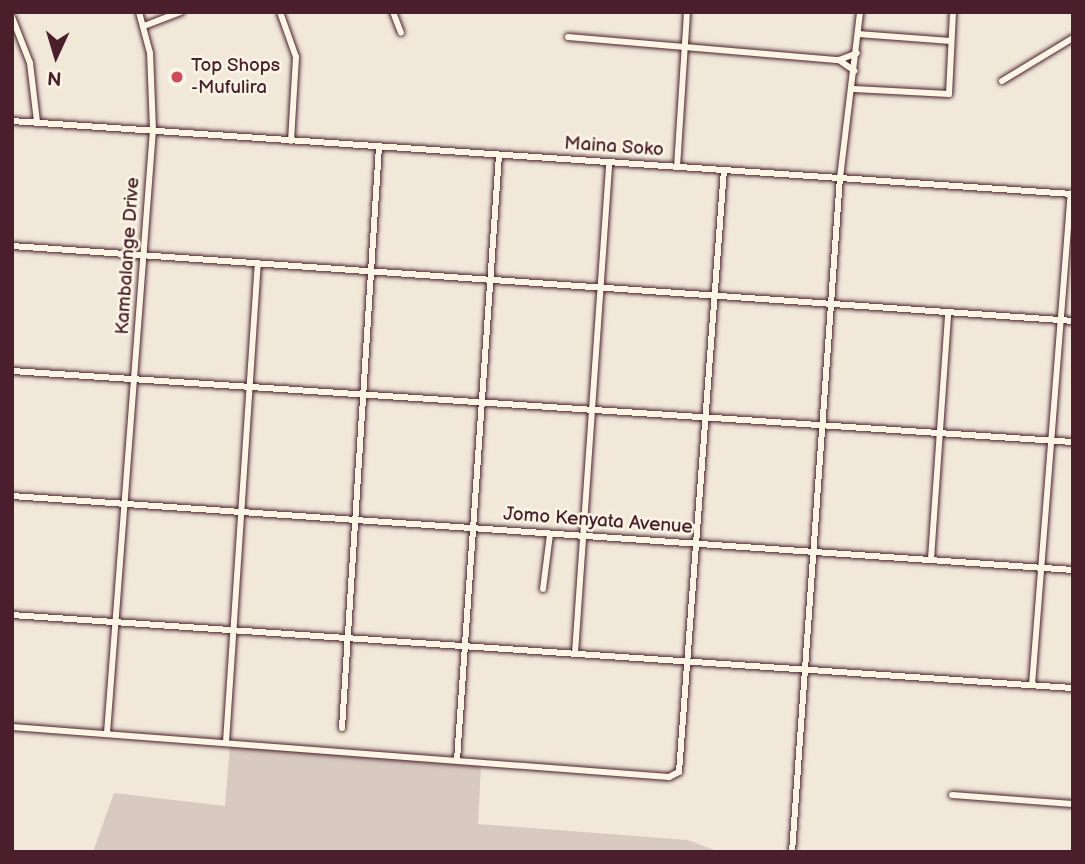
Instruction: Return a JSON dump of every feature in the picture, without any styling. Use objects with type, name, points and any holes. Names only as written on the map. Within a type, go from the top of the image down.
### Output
[{"type":"street","name":"Kambalange Drive","points":[[107,733],[121,503],[135,380],[153,130],[144,26],[139,12]]},
{"type":"street","points":[[144,26],[181,12]]},
{"type":"street","points":[[280,12],[296,57],[290,141]]},
{"type":"street","points":[[393,12],[401,33]]},
{"type":"street","points":[[677,167],[687,12]]},
{"type":"street","points":[[792,852],[810,670],[840,178],[854,89],[860,12]]},
{"type":"street","points":[[854,89],[945,96],[953,12]]},
{"type":"street","points":[[12,17],[30,62],[37,122]]},
{"type":"street","points":[[858,34],[951,41]]},
{"type":"street","points":[[568,37],[839,60],[857,53]]},
{"type":"street","points":[[1002,81],[1073,38]]},
{"type":"street","points":[[839,60],[855,71]]},
{"type":"street","name":"Maina Soko","points":[[12,121],[1072,194]]},
{"type":"street","points":[[342,728],[367,395],[379,147]]},
{"type":"street","points":[[457,760],[462,645],[499,155]]},
{"type":"street","points":[[575,653],[609,162]]},
{"type":"street","points":[[12,727],[457,760],[679,772],[691,659],[724,170]]},
{"type":"street","points":[[1032,685],[1042,568],[1055,335],[1062,320],[1072,194]]},
{"type":"street","points":[[12,246],[716,293],[1073,321]]},
{"type":"street","points":[[226,742],[244,511],[258,264]]},
{"type":"street","points":[[931,559],[948,313]]},
{"type":"street","points":[[12,371],[1073,442]]},
{"type":"street","name":"Jomo Kenyata Avenue","points":[[12,496],[1073,570]]},
{"type":"street","points":[[543,589],[550,534]]},
{"type":"street","points":[[12,615],[691,659],[1073,688]]},
{"type":"street","points":[[951,795],[1073,804]]},
{"type":"shaded area","points":[[230,745],[481,766],[478,824],[688,840],[719,852],[93,852],[114,793],[225,806]]},
{"type":"place","name":"Top Shops -Mufulira","points":[[177,77]]}]
